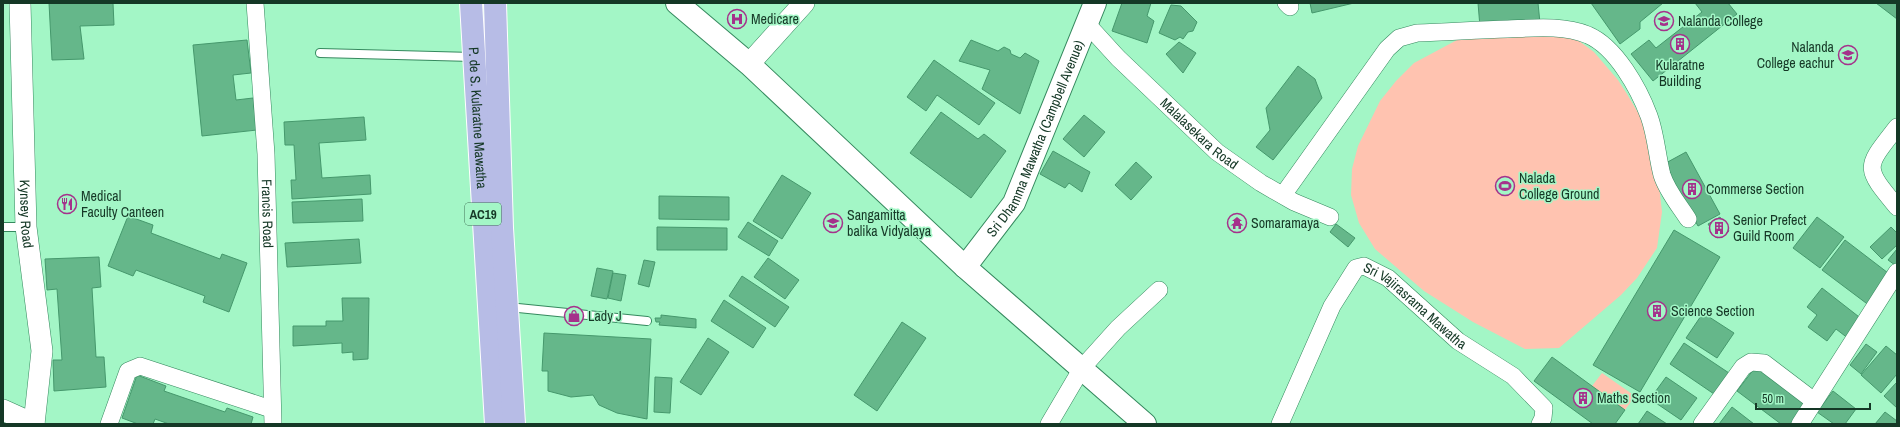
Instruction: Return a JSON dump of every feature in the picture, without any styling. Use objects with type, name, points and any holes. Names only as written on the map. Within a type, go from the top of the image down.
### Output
[{"type":"main road","name":"P. de S. Kularatne Mawatha","points":[[471,3],[496,424]]},
{"type":"main road","name":"P. de S. Kularatne Mawatha","points":[[495,3],[502,228],[514,424]]},
{"type":"main road","points":[[677,3],[749,64],[965,267],[1082,368],[1133,420]]},
{"type":"main road","name":"Sri Dhamma Mawatha (Campbell Avenue)","points":[[965,267],[1014,203],[1095,3]]},
{"type":"street","name":"Kynsey Road","points":[[20,3],[26,227],[42,352],[34,424]]},
{"type":"street","name":"Francis Road","points":[[255,3],[266,154],[272,416]]},
{"type":"street","points":[[749,64],[804,3]]},
{"type":"street","name":"Malalasekara Road","points":[[1087,24],[1118,58],[1217,152],[1261,183],[1330,217]]},
{"type":"street","points":[[1283,195],[1387,49],[1399,38],[1417,33],[1542,28],[1565,29],[1589,35],[1610,50],[1629,77],[1649,116],[1659,152],[1662,175],[1672,195],[1688,219]]},
{"type":"street","points":[[1897,127],[1874,156],[1871,169],[1876,181],[1897,207]]},
{"type":"street","name":"Sri Vajirasrama Mawatha","points":[[1280,424],[1332,306],[1356,268],[1364,266],[1388,278],[1458,342],[1513,376],[1544,408],[1542,421]]},
{"type":"street","points":[[1800,424],[1897,272]]},
{"type":"street","points":[[1049,424],[1082,368],[1118,328],[1159,290]]},
{"type":"street","points":[[1702,424],[1744,367],[1751,362],[1764,363],[1814,402]]},
{"type":"street","points":[[109,424],[128,372],[140,366],[272,416]]},
{"type":"street","points":[[3,410],[34,424]]},
{"type":"lane","points":[[320,54],[474,57]]},
{"type":"lane","points":[[3,227],[26,227]]},
{"type":"lane","points":[[507,306],[647,321]]},
{"type":"shaded area","name":"Nalada College Ground","points":[[1562,34],[1579,41],[1594,52],[1618,80],[1643,121],[1658,176],[1662,212],[1657,248],[1637,278],[1621,295],[1559,348],[1525,349],[1473,322],[1424,291],[1375,249],[1359,223],[1351,195],[1352,169],[1358,146],[1380,101],[1396,81],[1414,63],[1457,40]]},
{"type":"shaded area","points":[[1602,373],[1635,396],[1625,410],[1592,386]]},
{"type":"building","points":[[49,3],[113,3],[114,25],[80,26],[84,59],[52,60]]},
{"type":"building","points":[[1122,3],[1151,3],[1147,16],[1154,21],[1147,43],[1112,31]]},
{"type":"building","points":[[1310,3],[1354,3],[1312,13]]},
{"type":"building","points":[[1478,3],[1538,3],[1540,23],[1480,27]]},
{"type":"building","points":[[1591,3],[1663,3],[1640,22],[1640,29],[1620,44]]},
{"type":"building","name":"Kularatne Building","points":[[1695,3],[1728,3],[1737,14],[1653,81],[1631,54],[1649,40],[1656,48],[1702,12]]},
{"type":"building","points":[[1876,3],[1897,3],[1897,19]]},
{"type":"building","points":[[1171,5],[1181,6],[1197,22],[1193,31],[1188,32],[1183,39],[1180,37],[1175,40],[1159,33]]},
{"type":"building","points":[[247,40],[251,73],[233,75],[236,100],[253,98],[257,130],[202,136],[193,45]]},
{"type":"building","points":[[971,40],[998,51],[1004,47],[1010,50],[1011,54],[1020,58],[1025,53],[1039,61],[1020,114],[982,89],[990,70],[959,61]]},
{"type":"building","points":[[1179,42],[1196,53],[1183,73],[1166,54]]},
{"type":"building","points":[[934,60],[995,103],[979,125],[937,95],[926,111],[907,97]]},
{"type":"building","points":[[1298,66],[1315,79],[1322,98],[1273,160],[1256,147],[1270,130],[1266,108]]},
{"type":"building","points":[[941,112],[978,139],[984,134],[1006,151],[971,198],[910,153]]},
{"type":"building","points":[[1084,115],[1105,132],[1084,157],[1063,139]]},
{"type":"building","points":[[364,117],[366,140],[319,143],[322,178],[370,175],[371,194],[292,199],[291,180],[296,180],[294,145],[285,145],[284,122]]},
{"type":"building","points":[[1053,151],[1090,172],[1082,192],[1069,183],[1065,188],[1040,174]]},
{"type":"building","name":"Commerse Section","points":[[1686,152],[1720,214],[1698,226],[1664,164]]},
{"type":"building","points":[[1136,162],[1152,177],[1131,200],[1115,185]]},
{"type":"building","points":[[782,175],[811,193],[782,239],[753,221]]},
{"type":"building","points":[[659,196],[729,197],[729,220],[659,219]]},
{"type":"building","points":[[362,199],[363,221],[293,223],[292,202]]},
{"type":"building","points":[[128,216],[153,225],[151,233],[220,259],[222,254],[247,263],[229,312],[203,302],[205,296],[136,270],[133,276],[108,266]]},
{"type":"building","name":"Senior Prefect Guild Room","points":[[1720,217],[1729,231],[1717,238],[1708,224]]},
{"type":"building","points":[[1817,217],[1844,237],[1820,268],[1793,248]]},
{"type":"building","points":[[748,222],[778,241],[769,256],[738,237]]},
{"type":"building","points":[[1336,224],[1355,238],[1348,247],[1330,232]]},
{"type":"building","points":[[657,227],[727,228],[727,250],[657,250]]},
{"type":"building","points":[[1891,227],[1897,233],[1897,245],[1882,259],[1870,247]]},
{"type":"building","name":"Science Section","points":[[1674,230],[1720,257],[1640,392],[1593,365]]},
{"type":"building","points":[[359,239],[361,263],[287,267],[285,243]]},
{"type":"building","points":[[1845,240],[1892,276],[1870,306],[1822,270]]},
{"type":"building","points":[[1897,249],[1897,263],[1895,265],[1888,260]]},
{"type":"building","points":[[99,257],[101,287],[92,288],[96,357],[104,357],[106,387],[54,391],[53,360],[62,360],[57,289],[47,290],[45,259]]},
{"type":"building","points":[[768,258],[799,280],[785,299],[754,277]]},
{"type":"building","points":[[644,260],[655,262],[649,287],[638,284]]},
{"type":"building","points":[[597,268],[613,271],[607,299],[591,296]]},
{"type":"building","points":[[613,273],[626,275],[621,301],[608,298]]},
{"type":"building","points":[[742,276],[789,307],[775,327],[729,296]]},
{"type":"building","points":[[1822,288],[1863,320],[1849,339],[1836,329],[1827,341],[1808,327],[1817,315],[1807,307]]},
{"type":"building","points":[[342,298],[369,298],[368,359],[353,360],[353,352],[342,353],[342,343],[293,346],[293,326],[326,326],[326,321],[343,321]]},
{"type":"building","points":[[724,300],[766,328],[753,348],[711,321]]},
{"type":"building","points":[[1703,313],[1734,333],[1717,358],[1686,338]]},
{"type":"building","points":[[661,315],[696,319],[696,328],[659,325],[660,322],[656,322],[655,318],[661,318]]},
{"type":"building","points":[[902,322],[926,338],[877,411],[854,395]]},
{"type":"building","points":[[544,333],[651,339],[647,419],[617,413],[599,405],[593,395],[571,397],[548,391],[548,371],[542,371]]},
{"type":"building","points":[[708,338],[729,352],[701,395],[680,382]]},
{"type":"building","points":[[1684,343],[1729,373],[1714,394],[1670,364]]},
{"type":"building","points":[[1866,344],[1877,352],[1861,374],[1850,365]]},
{"type":"building","points":[[1886,346],[1897,355],[1897,374],[1881,393],[1861,375]]},
{"type":"building","name":"Maths Section","points":[[1552,357],[1625,410],[1615,424],[1593,424],[1534,381]]},
{"type":"building","points":[[1757,365],[1806,403],[1790,424],[1781,424],[1737,391]]},
{"type":"building","points":[[137,375],[166,386],[164,391],[225,412],[227,408],[253,417],[251,424],[169,424],[155,419],[153,424],[138,424],[122,418]]},
{"type":"building","points":[[655,377],[672,378],[670,413],[654,412]]},
{"type":"building","points":[[1666,377],[1697,398],[1681,420],[1650,399]]},
{"type":"building","points":[[1897,382],[1897,408],[1884,396]]},
{"type":"building","points":[[1833,391],[1856,409],[1845,424],[1834,424],[1817,412]]},
{"type":"building","points":[[1732,407],[1754,424],[1719,424]]},
{"type":"building","points":[[1647,411],[1667,424],[1638,424]]},
{"type":"building","points":[[1885,412],[1897,421],[1897,424],[1875,424]]},
{"type":"place","name":"Medicare","points":[[737,19]]},
{"type":"place","name":"Nalanda College","points":[[1664,21]]},
{"type":"place","name":"Kularatne Building","points":[[1680,44]]},
{"type":"place","name":"Nalanda College eachur","points":[[1848,55]]},
{"type":"place","name":"Nalada College Ground","points":[[1505,186]]},
{"type":"place","name":"Commerse Section","points":[[1692,189]]},
{"type":"place","name":"Medical Faculty Canteen","points":[[67,204]]},
{"type":"place","name":"Sangamitta balika Vidyalaya","points":[[833,223]]},
{"type":"place","name":"Somaramaya","points":[[1237,223]]},
{"type":"place","name":"Senior Prefect Guild Room","points":[[1719,228]]},
{"type":"place","name":"Science Section","points":[[1657,311]]},
{"type":"place","name":"Lady J","points":[[574,316]]},
{"type":"place","name":"Maths Section","points":[[1583,398]]}]
